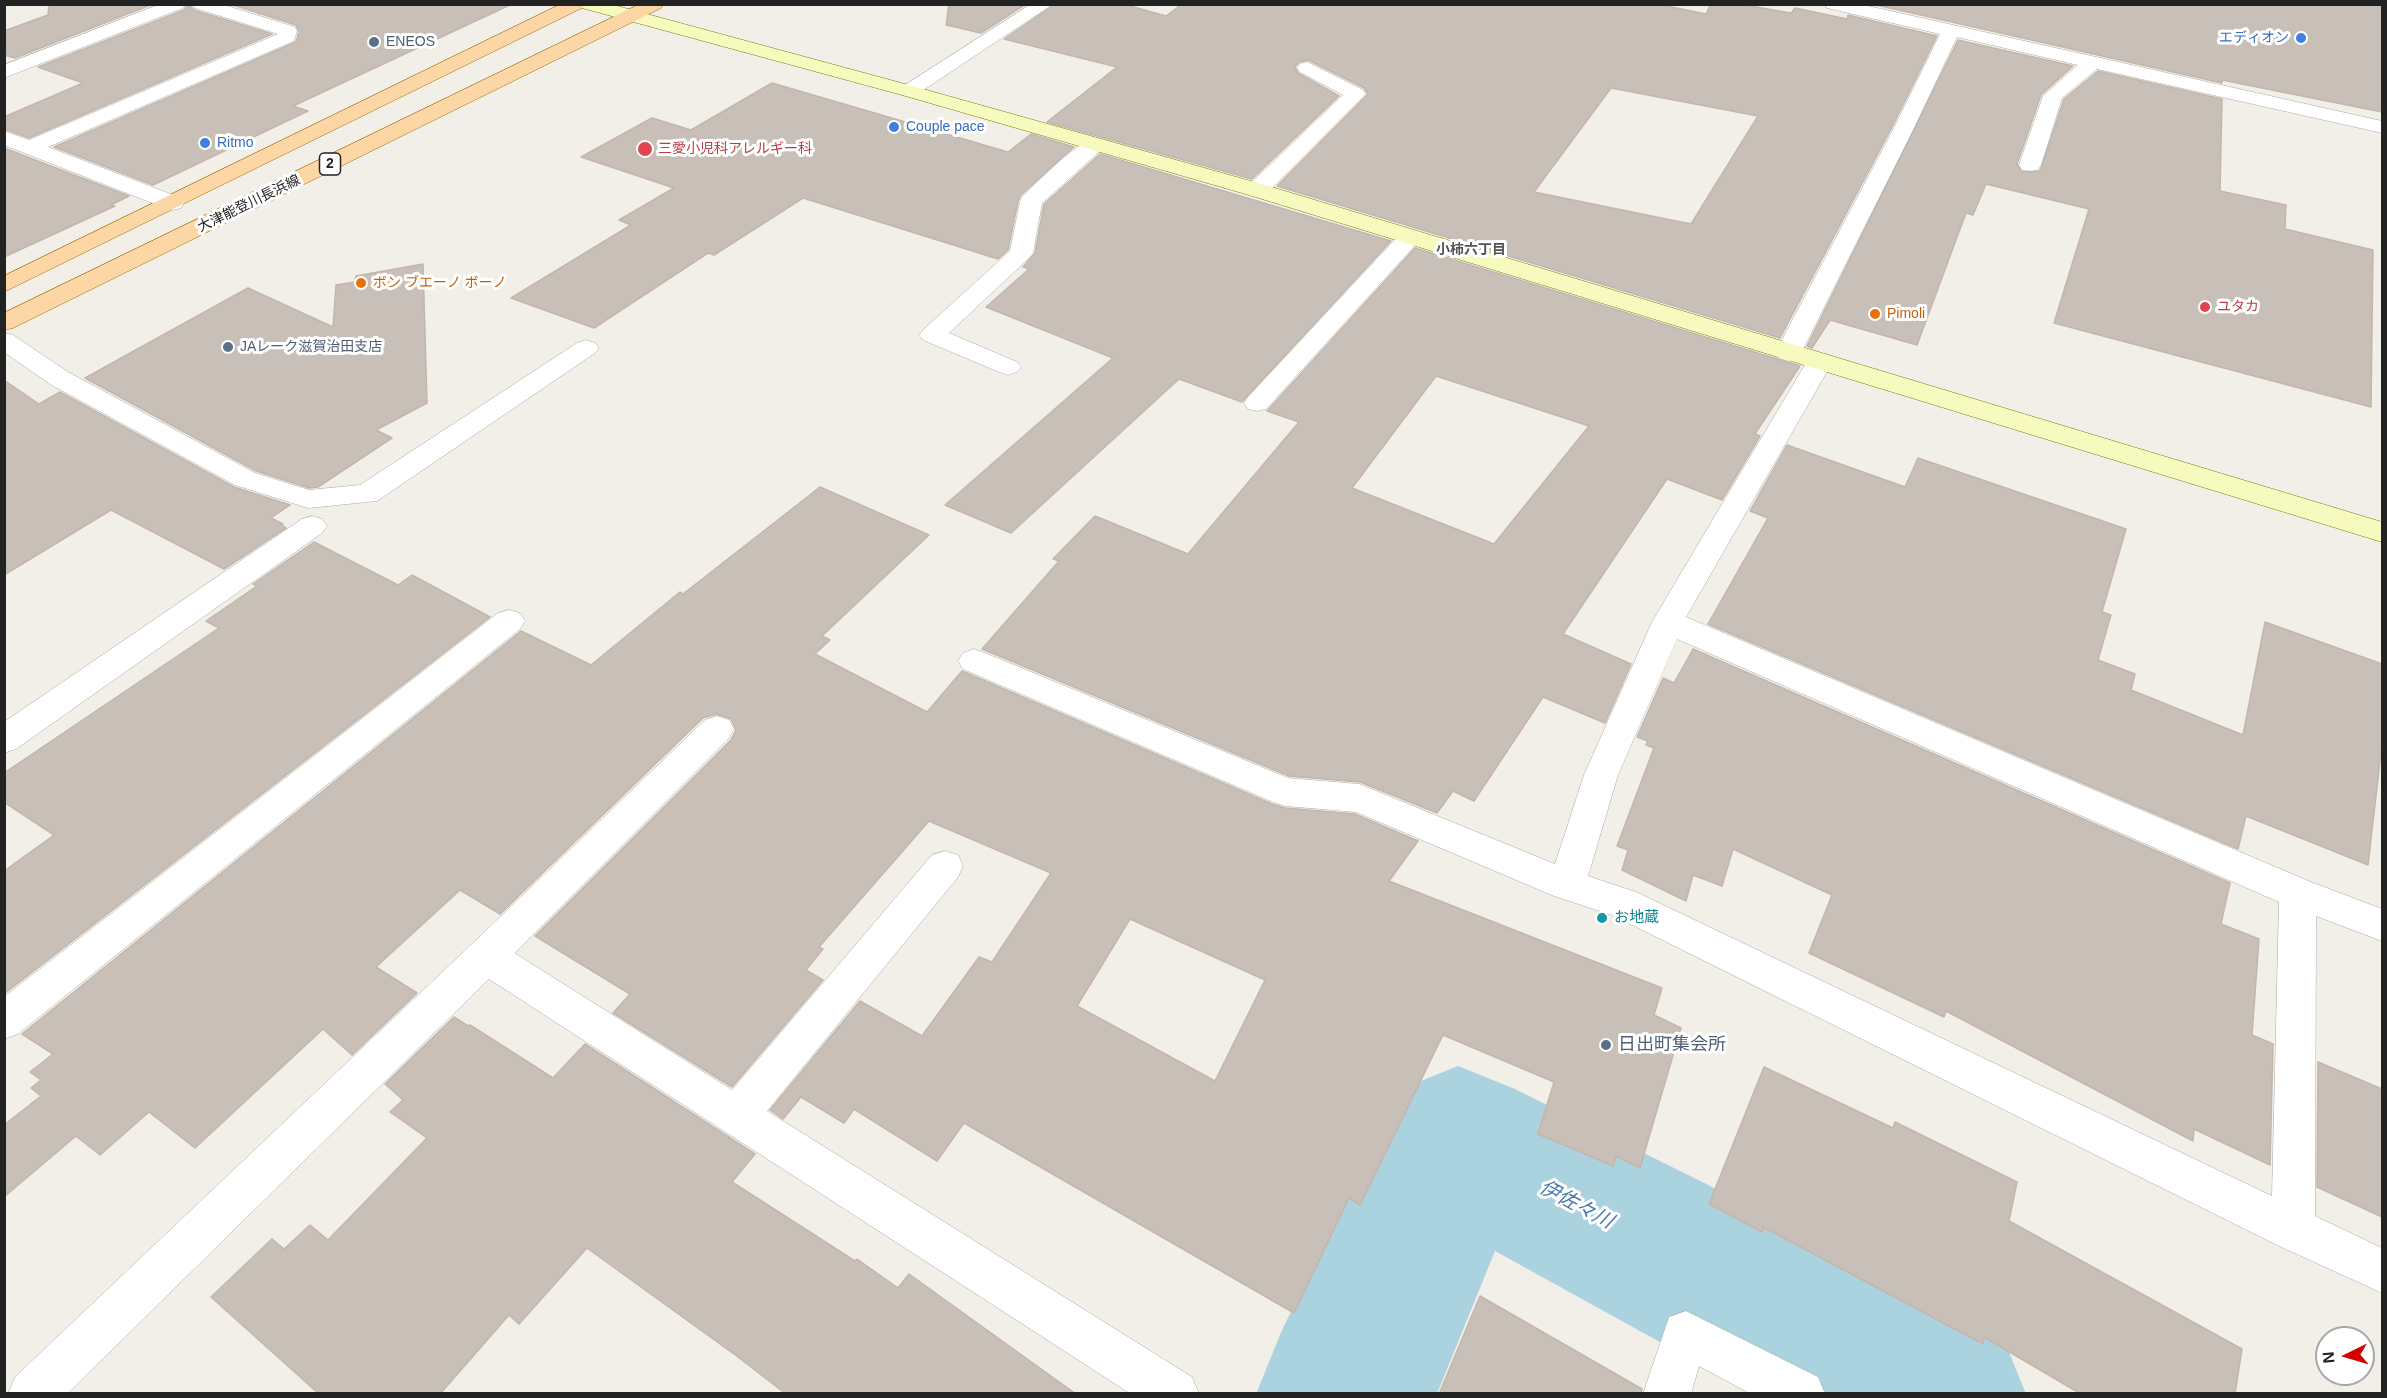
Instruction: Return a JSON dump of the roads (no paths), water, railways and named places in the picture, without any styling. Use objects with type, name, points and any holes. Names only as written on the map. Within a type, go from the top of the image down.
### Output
[{"type":"main road","name":"2","points":[[4,285],[576,4]]},
{"type":"main road","name":"大津能登川長浜線","points":[[4,323],[634,17],[655,4]]},
{"type":"street","points":[[4,72],[177,4]]},
{"type":"street","points":[[30,147],[287,37],[288,31],[201,4]]},
{"type":"street","points":[[588,4],[909,91],[1257,190],[1803,358],[2382,532]]},
{"type":"street","points":[[909,91],[1044,4]]},
{"type":"street","points":[[1833,4],[1867,8],[2092,63],[2382,128]]},
{"type":"street","points":[[1567,885],[1601,776],[1668,622],[1803,358],[1903,130],[1951,30]]},
{"type":"street","points":[[2030,165],[2053,96],[2092,63]]},
{"type":"street","points":[[1257,190],[1356,94],[1307,68]]},
{"type":"street","points":[[4,137],[173,203]]},
{"type":"street","points":[[1008,367],[932,335],[1021,253],[1031,201],[1080,156],[1098,144]]},
{"type":"street","points":[[1257,403],[1410,237]]},
{"type":"street","points":[[4,340],[59,378],[245,479],[308,499],[366,494],[586,348]]},
{"type":"street","points":[[4,740],[312,526]]},
{"type":"street","points":[[4,1021],[509,621]]},
{"type":"street","points":[[1668,622],[2298,893],[2382,925]]},
{"type":"street","points":[[974,661],[1285,792],[1359,798],[1567,885],[1623,903],[2382,1270]]},
{"type":"street","points":[[32,1394],[486,956],[717,729]]},
{"type":"street","points":[[737,1116],[945,866]]},
{"type":"street","points":[[2293,1228],[2298,893]]},
{"type":"street","points":[[486,956],[1175,1394]]},
{"type":"street","points":[[1667,1394],[1686,1334],[1801,1394]]},
{"type":"waterway","name":"伊佐々川","points":[[1346,1394],[1458,1144],[1936,1394]]},
{"type":"place","name":"エディオン","points":[[2301,38]]},
{"type":"place","name":"ENEOS","points":[[374,42]]},
{"type":"place","name":"Couple pace","points":[[894,127]]},
{"type":"place","name":"Ritmo","points":[[205,143]]},
{"type":"place","name":"三愛小児科アレルギー科","points":[[645,149]]},
{"type":"place","name":"ボン ブエーノ ボーノ","points":[[361,283]]},
{"type":"place","name":"ユタカ","points":[[2205,307]]},
{"type":"place","name":"Pimoli","points":[[1875,314]]},
{"type":"place","name":"JAレーク滋賀治田支店","points":[[228,347]]},
{"type":"place","name":"お地蔵","points":[[1602,918]]},
{"type":"place","name":"日出町集会所","points":[[1606,1045]]},
{"type":"district","name":"小柿六丁目","points":[[1471,250]]}]
